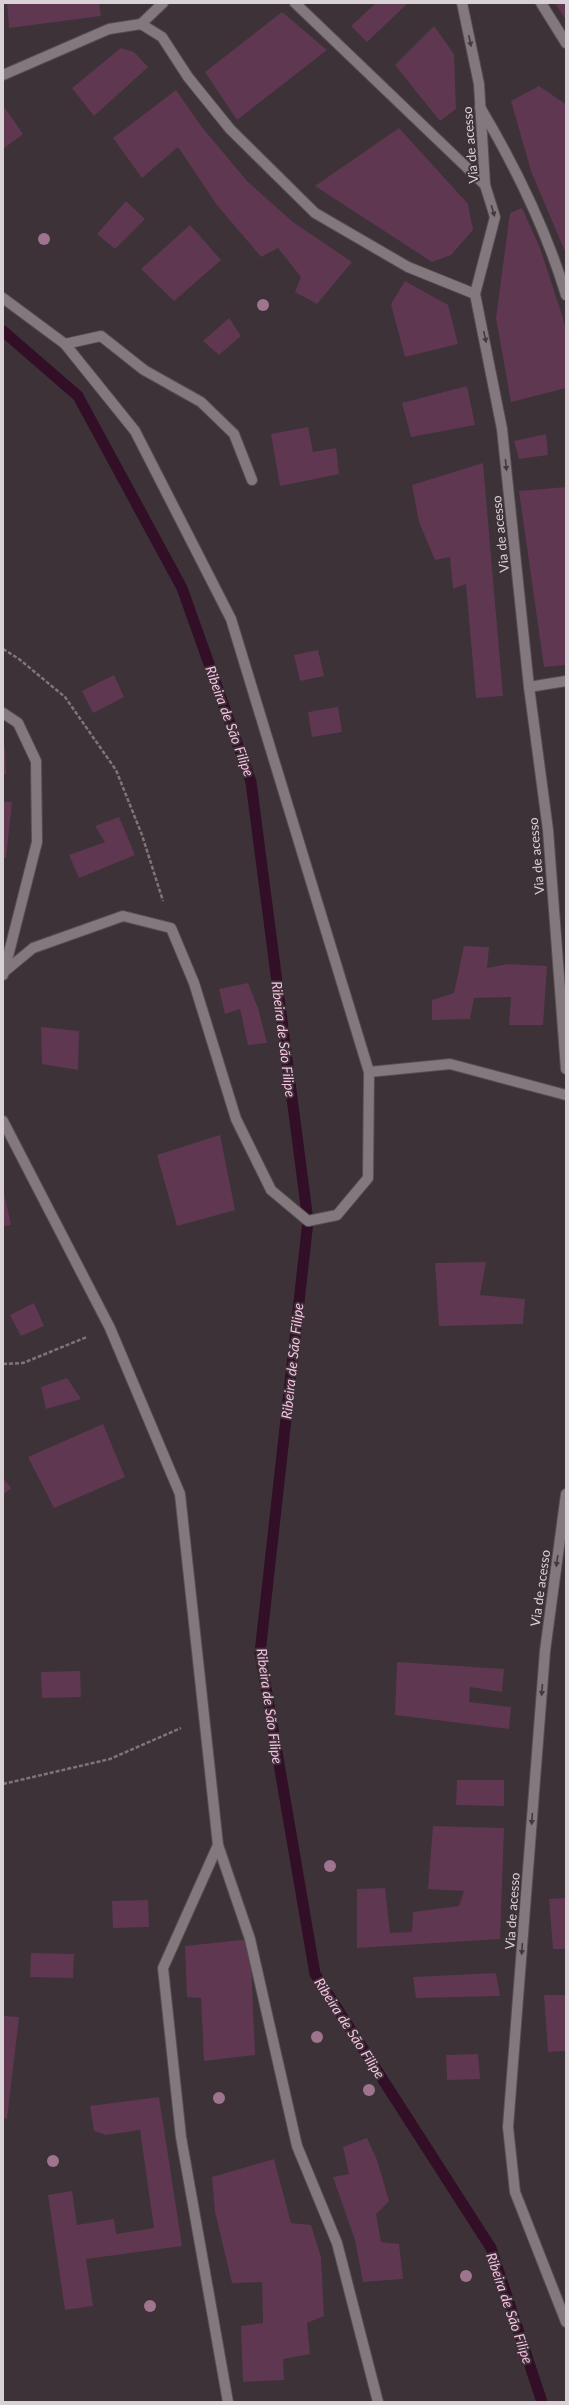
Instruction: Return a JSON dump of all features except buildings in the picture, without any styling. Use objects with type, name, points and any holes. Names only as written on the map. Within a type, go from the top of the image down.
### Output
[{"type":"street","points":[[3,74],[109,29],[141,24],[163,3]]},
{"type":"street","points":[[295,3],[485,185]]},
{"type":"street","name":"Via de acesso","points":[[462,3],[479,84],[485,185],[495,217],[475,294],[502,429],[529,687],[548,830],[566,1069]]},
{"type":"street","points":[[541,3],[566,43]]},
{"type":"street","points":[[141,24],[162,37],[188,77],[230,129],[315,213],[408,267],[475,294]]},
{"type":"street","points":[[480,107],[511,159],[558,269],[566,295]]},
{"type":"street","points":[[3,298],[65,344],[135,431],[231,619],[369,1072],[368,1178],[337,1215],[308,1221],[271,1190],[236,1119],[194,984],[171,928],[123,916],[33,948],[3,973]]},
{"type":"street","points":[[65,344],[101,336],[144,370],[201,402],[234,434],[252,480]]},
{"type":"street","points":[[529,687],[566,681]]},
{"type":"street","points":[[3,713],[18,723],[36,761],[37,842],[3,973]]},
{"type":"street","points":[[369,1072],[450,1064],[566,1095]]},
{"type":"street","points":[[3,1121],[110,1328],[180,1494],[203,1718],[218,1845],[250,1939],[297,2146],[338,2243],[378,2402]]},
{"type":"street","name":"Via de acesso","points":[[566,1494],[545,1651],[508,2127],[515,2192],[566,2322]]},
{"type":"street","points":[[218,1845],[163,1968],[182,2138],[228,2402]]},
{"type":"path","points":[[3,650],[19,659],[65,697],[116,770],[142,835],[171,928]]},
{"type":"path","points":[[3,1364],[23,1363],[110,1328]]},
{"type":"path","points":[[3,1784],[110,1759],[203,1718]]},
{"type":"waterway","name":"Ribeira de São Filipe","points":[[3,331],[78,396],[182,588],[251,782],[308,1221],[260,1653],[315,1974],[491,2248],[542,2402]]}]
